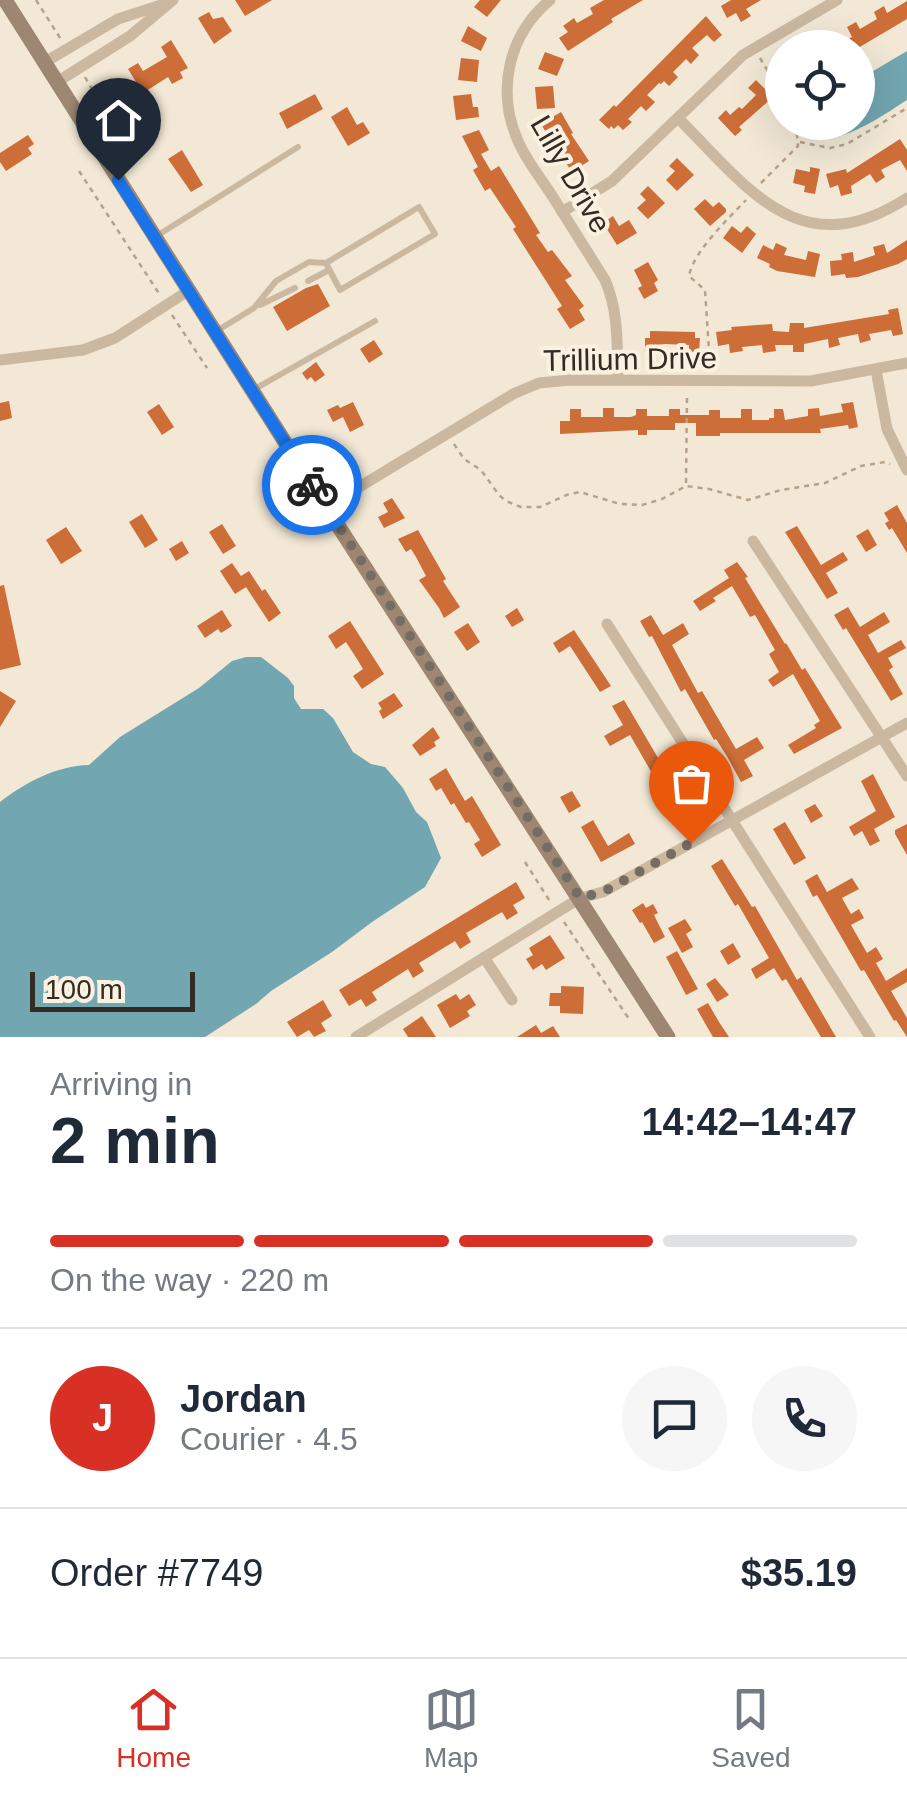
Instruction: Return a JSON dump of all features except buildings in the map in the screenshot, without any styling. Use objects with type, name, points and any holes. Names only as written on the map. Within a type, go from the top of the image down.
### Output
[{"type":"main road","points":[[5,0],[668,1037]]},
{"type":"street","name":"Lilly Drive","points":[[550,0],[524,29],[515,47],[508,74],[508,115],[520,146],[610,291],[615,311],[618,380]]},
{"type":"street","points":[[562,212],[612,182],[728,68],[837,0]]},
{"type":"street","points":[[44,62],[118,19],[169,1]]},
{"type":"street","points":[[57,82],[130,36],[169,1]]},
{"type":"street","points":[[678,118],[752,194],[802,221],[844,223],[873,216],[907,198]]},
{"type":"street","points":[[0,360],[82,350],[115,338],[188,291]]},
{"type":"street","name":"Trillium Drive","points":[[326,506],[525,387],[555,380],[811,380],[907,363]]},
{"type":"street","points":[[876,370],[887,429],[903,464]]},
{"type":"street","points":[[754,541],[907,776]]},
{"type":"street","points":[[608,624],[870,1037]]},
{"type":"street","points":[[356,1037],[580,898],[603,892],[907,723]]},
{"type":"street","points":[[484,957],[512,1000]]},
{"type":"lane","points":[[154,238],[298,147]]},
{"type":"lane","points":[[308,281],[328,266],[419,208],[434,234],[340,290],[328,266]]},
{"type":"lane","points":[[254,308],[276,282],[308,262],[328,266]]},
{"type":"lane","points":[[214,332],[295,288]]},
{"type":"lane","points":[[252,391],[375,321]]},
{"type":"path","points":[[755,48],[765,66]]},
{"type":"path","points":[[710,366],[704,290],[689,276],[704,248],[799,142],[830,148],[847,144],[907,108]]},
{"type":"path","points":[[79,171],[207,368]]},
{"type":"path","points":[[686,486],[688,395]]},
{"type":"path","points":[[447,432],[464,460],[480,470],[506,501],[521,507],[540,507],[580,492],[620,504],[642,505],[686,486],[748,500],[825,483],[861,466],[903,464]]},
{"type":"path","points":[[525,862],[629,1018]]},
{"type":"water","points":[[907,51],[907,100],[875,120],[875,70]]},
{"type":"water","points":[[261,657],[288,678],[301,709],[323,709],[333,718],[353,752],[371,764],[385,767],[403,788],[416,812],[427,822],[441,858],[425,887],[205,1037],[0,1037],[0,802],[42,776],[89,765],[120,737],[199,688],[232,661]]},
{"type":"way so far","points":[[312,485],[580,898],[603,892],[691,843]]},
{"type":"route","points":[[118,180],[312,485]]}]
